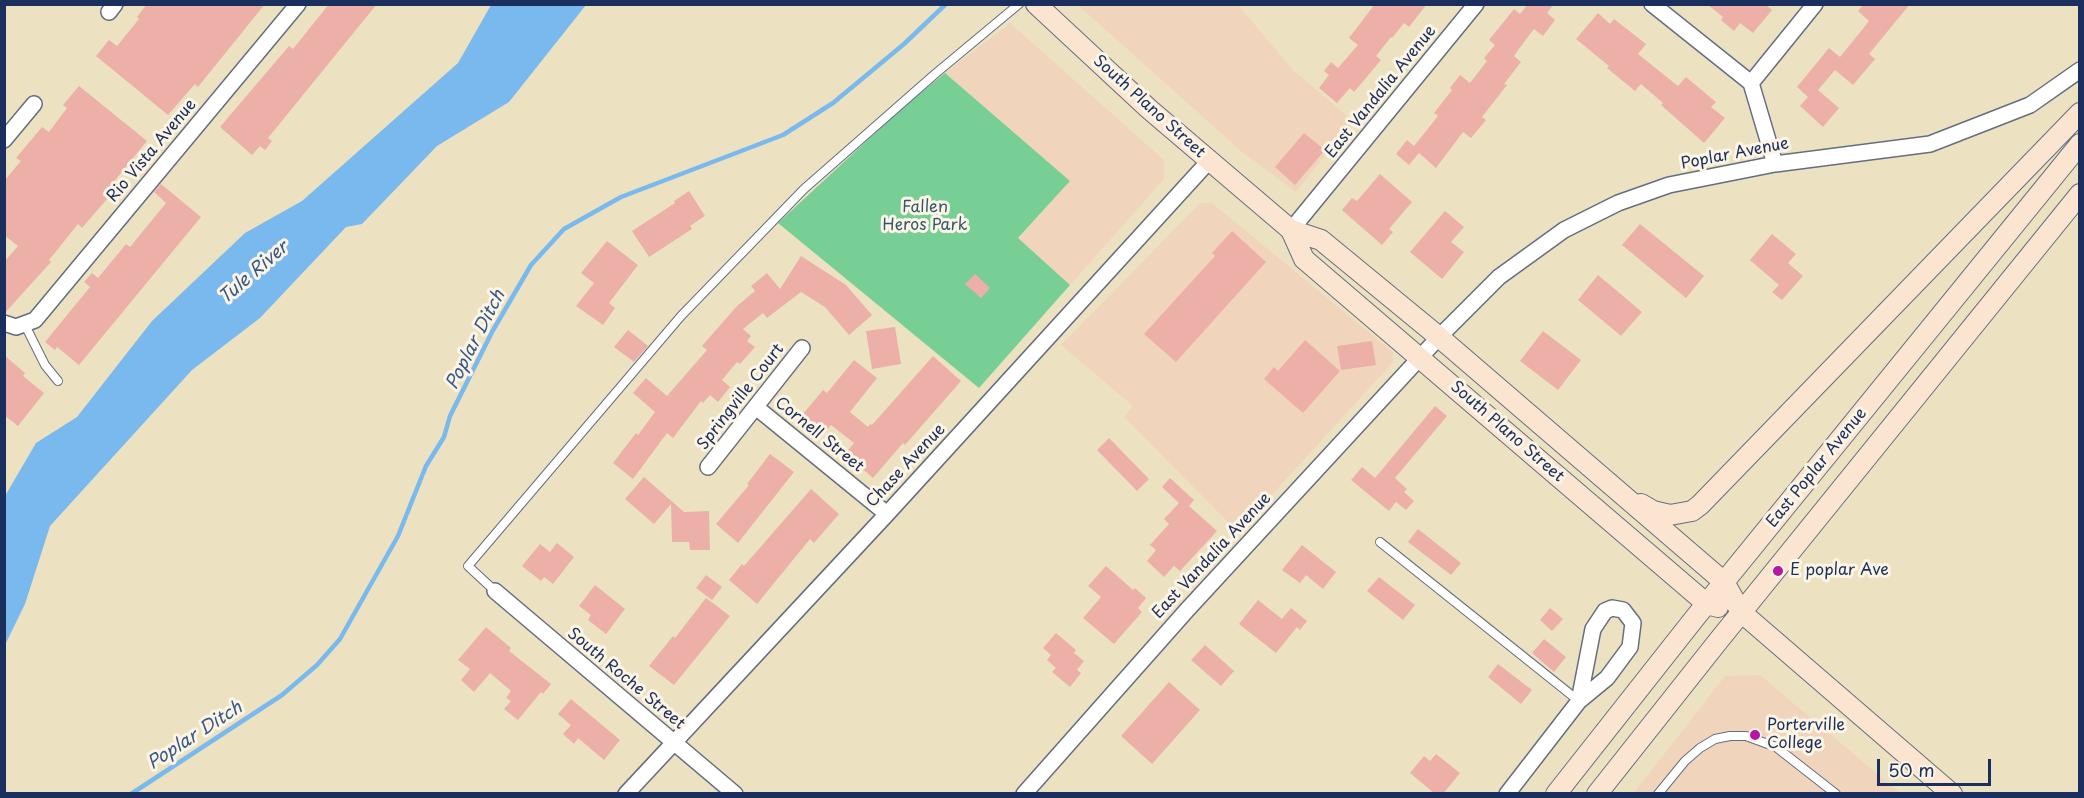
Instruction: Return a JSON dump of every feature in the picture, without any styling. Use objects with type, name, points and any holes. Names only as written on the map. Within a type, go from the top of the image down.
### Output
[{"type":"main road","name":"South Plano Street","points":[[1036,4],[1149,109],[1291,230],[1321,240],[1431,347],[1707,604],[1741,612]]},
{"type":"main road","points":[[1615,489],[1653,510],[1670,515],[1692,511],[1700,505],[2079,112]]},
{"type":"main road","name":"East Poplar Avenue","points":[[1556,794],[1724,582],[2079,144]]},
{"type":"main road","name":"East Poplar Avenue","points":[[1597,794],[2079,194]]},
{"type":"main road","name":"South Plano Street","points":[[1291,230],[1304,259],[1431,347],[1615,489],[1724,582],[1741,612],[1952,794]]},
{"type":"street","name":"Rio Vista Avenue","points":[[30,323],[298,4]]},
{"type":"street","name":"East Vandalia Avenue","points":[[1291,230],[1476,4]]},
{"type":"street","points":[[1652,4],[1751,83],[1775,164]]},
{"type":"street","points":[[1751,83],[1815,4]]},
{"type":"street","name":"Poplar Avenue","points":[[1431,347],[1499,277],[1564,230],[1618,203],[1669,185],[1775,164],[1930,144],[2030,105],[2079,70]]},
{"type":"street","points":[[4,140],[34,104]]},
{"type":"street","name":"Chase Avenue","points":[[626,794],[887,514],[1209,161]]},
{"type":"street","points":[[4,323],[16,327],[30,323]]},
{"type":"street","name":"East Vandalia Avenue","points":[[1028,792],[1187,610],[1431,347]]},
{"type":"street","name":"Springville Court","points":[[708,468],[802,348]]},
{"type":"street","name":"Cornell Street","points":[[757,408],[887,514]]},
{"type":"street","name":"South Roche Street","points":[[495,591],[735,794]]},
{"type":"street","points":[[1507,794],[1579,701],[1607,678],[1630,647],[1633,623],[1623,610],[1611,608],[1605,611],[1593,628],[1579,701]]},
{"type":"lane","points":[[495,591],[468,566],[681,316],[804,189],[1019,4]]},
{"type":"lane","points":[[30,323],[45,365],[58,381]]},
{"type":"lane","points":[[1380,542],[1579,701]]},
{"type":"lane","points":[[1659,794],[1685,761],[1700,748],[1715,739],[1746,736],[1776,747],[1836,794]]},
{"type":"shaded area","points":[[1078,5],[1238,5],[1293,70],[1353,121],[1296,192],[1242,152]]},
{"type":"shaded area","points":[[1010,23],[1164,160],[1164,179],[1070,285],[1018,239],[1070,181],[945,73]]},
{"type":"shaded area","points":[[1200,203],[1212,203],[1393,352],[1393,362],[1238,532],[1124,417],[1133,406],[1061,345]]},
{"type":"shaded area","name":"Porterville College","points":[[1760,675],[1900,793],[1633,794],[1725,676]]},
{"type":"green space","name":"Fallen Heros Park","points":[[945,73],[1070,181],[1018,238],[1070,285],[979,388],[778,223],[901,109]]},
{"type":"water","name":"Tule River","points":[[491,5],[586,5],[509,102],[437,146],[362,224],[346,227],[260,318],[192,370],[50,526],[25,604],[5,645],[5,496],[36,443],[77,417],[152,321],[245,233],[302,201],[458,63]]},
{"type":"building","points":[[147,4],[265,4],[198,87],[195,84],[168,115],[96,56],[109,40],[117,46],[139,19],[137,17]]},
{"type":"building","points":[[329,4],[377,4],[268,138],[272,141],[265,150],[260,146],[252,155],[220,127],[289,46],[293,49]]},
{"type":"building","points":[[1375,4],[1427,4],[1409,27],[1404,23],[1391,37],[1376,56],[1381,60],[1354,92],[1350,88],[1337,103],[1319,88],[1329,75],[1324,71],[1331,62],[1338,68],[1358,45],[1349,38]]},
{"type":"building","points":[[1528,4],[1554,4],[1547,13],[1555,20],[1543,36],[1534,29],[1518,50],[1514,56],[1521,62],[1504,84],[1507,85],[1482,117],[1486,120],[1471,138],[1463,132],[1436,168],[1419,153],[1409,165],[1396,154],[1407,140],[1414,146],[1438,116],[1434,113],[1452,90],[1450,88],[1460,75],[1470,83],[1487,61],[1484,58],[1495,45],[1489,40],[1514,9],[1520,14]]},
{"type":"building","points":[[1707,4],[1765,4],[1772,10],[1753,33],[1740,23],[1734,31],[1721,20],[1723,17]]},
{"type":"building","points":[[1864,4],[1910,4],[1869,54],[1875,59],[1853,85],[1835,70],[1818,90],[1839,108],[1823,127],[1800,106],[1808,97],[1797,87],[1829,48],[1840,57],[1857,36],[1869,21],[1858,11]]},
{"type":"building","points":[[1598,13],[1610,24],[1614,19],[1646,44],[1638,54],[1678,86],[1686,77],[1716,102],[1711,107],[1725,118],[1704,143],[1641,84],[1635,91],[1576,39]]},
{"type":"building","points":[[79,86],[147,141],[103,195],[107,199],[82,228],[78,224],[49,260],[51,262],[4,314],[4,262],[18,246],[4,235],[4,181],[21,161],[16,158],[42,127],[49,132],[67,108],[63,105]]},
{"type":"building","points":[[1304,133],[1325,150],[1295,185],[1275,167]]},
{"type":"building","points":[[1380,174],[1412,202],[1389,229],[1393,232],[1382,245],[1342,210],[1352,198],[1357,201]]},
{"type":"building","points":[[161,184],[201,217],[79,365],[57,347],[55,350],[45,342],[90,287],[84,282],[92,273],[98,278],[126,244],[130,247],[166,203],[154,192]]},
{"type":"building","points":[[689,191],[705,216],[690,226],[692,229],[649,257],[632,231]]},
{"type":"building","points":[[1445,211],[1464,227],[1451,242],[1464,252],[1442,279],[1410,252]]},
{"type":"building","points":[[1640,224],[1704,276],[1686,298],[1622,245]]},
{"type":"building","points":[[1232,231],[1266,262],[1176,362],[1144,334],[1215,256],[1212,253]]},
{"type":"building","points":[[1772,234],[1796,254],[1788,263],[1803,276],[1782,300],[1772,292],[1779,285],[1750,260]]},
{"type":"building","points":[[607,241],[638,265],[609,303],[615,308],[603,325],[576,306],[594,283],[581,273]]},
{"type":"building","points":[[801,256],[846,285],[872,315],[849,335],[825,307],[801,292],[767,318],[763,313],[743,329],[751,336],[747,341],[755,347],[740,364],[737,362],[722,380],[730,387],[718,402],[710,395],[703,403],[701,401],[673,438],[667,433],[633,479],[613,463],[655,412],[633,393],[646,378],[667,396],[707,350],[702,346],[737,306],[755,291],[751,286],[767,273],[780,289]]},
{"type":"building","points":[[975,274],[990,288],[981,298],[965,284]]},
{"type":"building","points":[[1598,275],[1642,312],[1621,336],[1578,300]]},
{"type":"building","points":[[895,327],[901,364],[872,369],[866,331]]},
{"type":"building","points":[[628,330],[648,346],[634,362],[614,347]]},
{"type":"building","points":[[1543,331],[1581,360],[1558,390],[1520,361]]},
{"type":"building","points":[[1305,340],[1340,371],[1303,413],[1264,379],[1274,367],[1278,371]]},
{"type":"building","points":[[1372,341],[1376,365],[1341,370],[1337,346]]},
{"type":"building","points":[[4,355],[25,373],[23,376],[44,393],[18,426],[4,415]]},
{"type":"building","points":[[933,356],[961,381],[873,478],[845,454],[854,443],[831,425],[820,438],[798,420],[823,390],[827,393],[854,360],[877,378],[850,412],[868,427]]},
{"type":"building","points":[[1435,406],[1447,416],[1395,478],[1407,489],[1404,492],[1414,501],[1406,510],[1396,502],[1389,511],[1351,480],[1362,467],[1375,478]]},
{"type":"building","points":[[1109,438],[1149,479],[1137,491],[1097,450]]},
{"type":"building","points":[[770,454],[794,472],[738,543],[716,524],[749,485],[747,484]]},
{"type":"building","points":[[644,477],[684,512],[709,511],[710,550],[690,550],[689,542],[672,542],[671,504],[654,524],[625,499]]},
{"type":"building","points":[[1170,478],[1194,500],[1189,506],[1217,531],[1180,571],[1174,566],[1164,577],[1147,561],[1156,550],[1150,545],[1169,524],[1164,519],[1179,503],[1162,487]]},
{"type":"building","points":[[811,489],[839,514],[814,543],[810,539],[757,604],[729,580]]},
{"type":"building","points":[[1418,529],[1461,563],[1451,575],[1408,542]]},
{"type":"building","points":[[557,543],[574,557],[553,584],[544,577],[541,581],[522,566],[540,544],[550,552]]},
{"type":"building","points":[[1302,545],[1336,572],[1323,589],[1306,575],[1300,583],[1282,570]]},
{"type":"building","points":[[1106,566],[1133,590],[1135,588],[1146,598],[1138,608],[1142,612],[1114,644],[1083,618],[1101,597],[1088,586]]},
{"type":"building","points":[[706,575],[722,587],[712,600],[696,588]]},
{"type":"building","points":[[1379,577],[1415,605],[1403,620],[1367,591]]},
{"type":"building","points":[[595,585],[625,609],[606,634],[588,620],[591,615],[579,606]]},
{"type":"building","points":[[706,598],[730,616],[674,685],[649,666],[673,636],[675,638]]},
{"type":"building","points":[[1258,600],[1282,619],[1291,608],[1307,621],[1300,630],[1297,627],[1276,653],[1239,624]]},
{"type":"building","points":[[1550,608],[1563,619],[1552,631],[1540,620]]},
{"type":"building","points":[[486,627],[511,648],[509,651],[551,684],[543,694],[541,692],[518,720],[504,709],[511,701],[506,698],[511,691],[490,673],[474,692],[461,680],[470,669],[458,660]]},
{"type":"building","points":[[1056,633],[1076,650],[1074,653],[1084,661],[1077,670],[1081,673],[1070,687],[1052,672],[1056,668],[1047,660],[1051,655],[1043,648]]},
{"type":"building","points":[[1544,639],[1566,657],[1554,672],[1532,653]]},
{"type":"building","points":[[1205,645],[1234,671],[1221,686],[1191,660]]},
{"type":"building","points":[[1498,664],[1532,690],[1521,704],[1488,677]]},
{"type":"building","points":[[1169,682],[1200,710],[1152,764],[1121,736]]},
{"type":"building","points":[[571,699],[620,740],[604,760],[578,738],[574,744],[563,734],[571,725],[558,714]]},
{"type":"building","points":[[1436,754],[1460,773],[1443,794],[1435,794],[1410,773],[1424,756],[1430,761]]},
{"type":"waterway","name":"Poplar Ditch","points":[[131,794],[282,695],[317,665],[340,639],[398,536],[426,466],[444,437],[450,416],[492,332],[531,265],[564,229],[621,197],[783,135],[833,103],[904,44],[946,4]]},
{"type":"place","name":"E poplar Ave","points":[[1778,571]]},
{"type":"place","name":"Porterville College","points":[[1755,735]]}]
